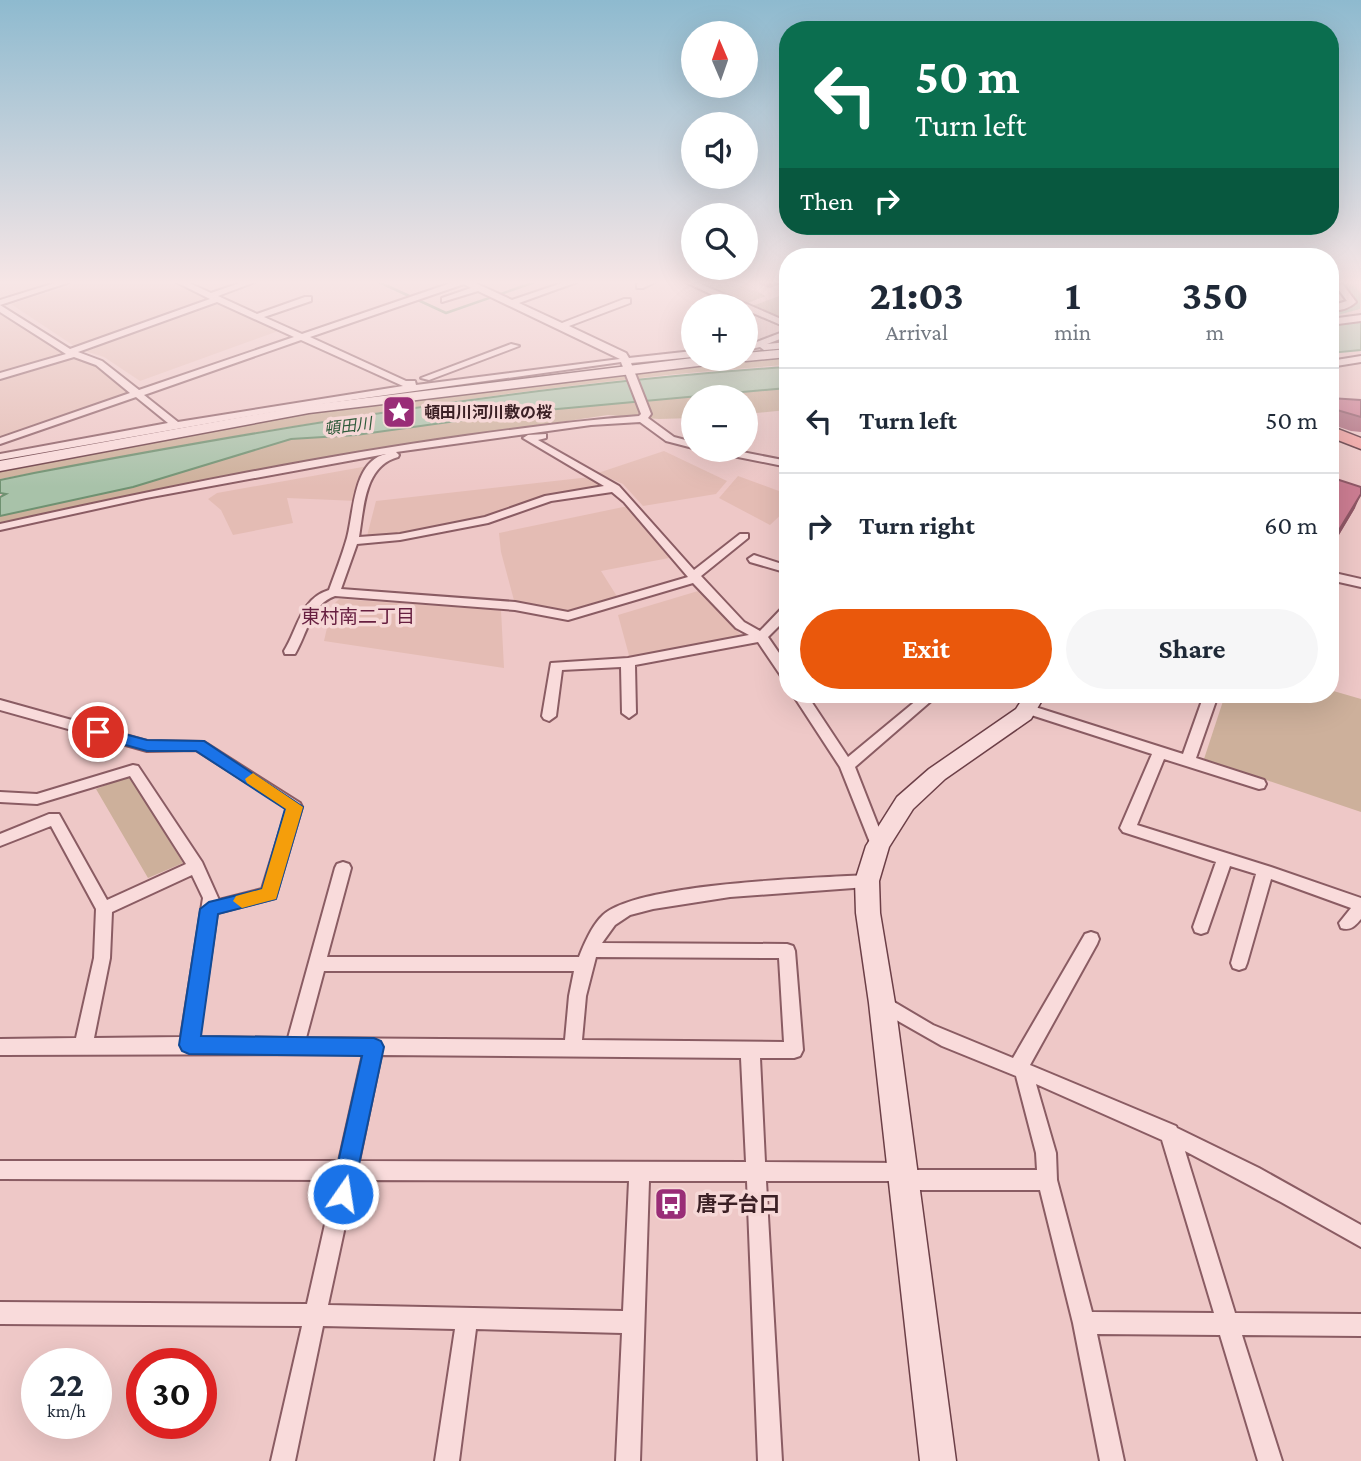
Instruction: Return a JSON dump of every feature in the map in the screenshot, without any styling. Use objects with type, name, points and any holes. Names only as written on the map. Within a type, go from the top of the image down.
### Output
[{"type":"main road","points":[[1339,434],[1361,443]]},
{"type":"street","points":[[68,350],[99,363],[174,423]]},
{"type":"street","points":[[0,376],[79,350]]},
{"type":"street","points":[[0,441],[267,350]]},
{"type":"street","points":[[330,350],[405,384],[681,362]]},
{"type":"street","points":[[411,383],[502,350]]},
{"type":"street","points":[[612,350],[623,355],[644,417],[670,439],[681,441]]},
{"type":"street","points":[[758,352],[779,353]]},
{"type":"street","points":[[0,466],[309,409],[681,356]]},
{"type":"street","points":[[1339,363],[1361,359]]},
{"type":"street","points":[[0,457],[174,423],[440,382]]},
{"type":"street","points":[[0,527],[238,477],[438,443],[644,417]]},
{"type":"street","points":[[610,421],[528,438],[615,488],[740,625],[761,637],[779,663]]},
{"type":"street","points":[[334,592],[352,541],[364,480],[371,467],[380,458],[438,443]]},
{"type":"street","points":[[758,458],[779,462]]},
{"type":"street","points":[[352,541],[400,537],[488,520],[549,498],[615,488]]},
{"type":"street","points":[[290,652],[300,638],[311,604],[321,595],[334,592],[515,606],[568,616],[695,577],[744,536]]},
{"type":"street","points":[[754,559],[779,567]]},
{"type":"street","points":[[1339,578],[1361,583]]},
{"type":"street","points":[[549,716],[556,666],[628,662],[761,637],[779,618]]},
{"type":"street","points":[[628,662],[629,713]]},
{"type":"street","points":[[805,703],[847,766],[878,846]]},
{"type":"street","points":[[847,766],[922,703]]},
{"type":"street","points":[[938,1461],[882,1003],[868,913],[867,881],[878,846],[905,803],[937,774],[1030,703]]},
{"type":"street","points":[[1034,703],[1160,752],[1259,784]]},
{"type":"street","points":[[1188,761],[1208,703]]},
{"type":"street","points":[[0,705],[147,746],[199,745],[290,802],[295,807],[270,894],[209,909]]},
{"type":"street","points":[[1160,752],[1128,828],[1361,906],[1347,923]]},
{"type":"street","points":[[0,797],[37,799],[133,770],[196,866],[211,898],[189,1045]]},
{"type":"street","points":[[0,840],[54,818],[104,909],[102,958],[83,1045]]},
{"type":"street","points":[[1201,927],[1225,859]]},
{"type":"street","points":[[104,909],[196,866]]},
{"type":"street","points":[[295,1046],[343,868]]},
{"type":"street","points":[[1239,963],[1265,872]]},
{"type":"street","points":[[573,1047],[579,973],[610,918],[630,907],[663,899],[867,881]]},
{"type":"street","points":[[1091,939],[1020,1068],[1046,1153],[1047,1180],[1084,1323],[1112,1461]]},
{"type":"street","points":[[0,1047],[189,1045],[794,1050],[787,951],[317,964]]},
{"type":"street","points":[[882,1003],[913,1025],[948,1043],[1020,1068],[1168,1132],[1361,1237]]},
{"type":"street","points":[[283,1461],[374,1047]]},
{"type":"street","points":[[750,1049],[769,1461]]},
{"type":"street","points":[[1168,1132],[1270,1461]]},
{"type":"street","points":[[0,1170],[754,1173],[1047,1180]]},
{"type":"street","points":[[628,1461],[639,1173]]},
{"type":"street","points":[[0,1312],[632,1322]]},
{"type":"street","points":[[447,1461],[467,1318]]},
{"type":"street","points":[[1084,1323],[1361,1325]]},
{"type":"shaded area","points":[[0,350],[67,350],[72,353],[0,374]]},
{"type":"shaded area","points":[[225,350],[140,381],[104,357],[85,351]]},
{"type":"shaded area","points":[[779,356],[779,366],[758,367],[758,358]]},
{"type":"shaded area","points":[[75,358],[96,365],[134,393],[0,437],[0,381]]},
{"type":"shaded area","points":[[681,365],[681,371],[713,371],[392,410],[0,479],[0,470],[331,408],[668,366]]},
{"type":"shaded area","points":[[779,389],[779,411],[758,413],[758,391]]},
{"type":"shaded area","points":[[681,398],[681,418],[608,415],[342,454],[152,490],[0,524],[0,509],[186,470],[291,439],[356,435],[514,413]]},
{"type":"shaded area","points":[[664,451],[681,459],[681,462],[687,462],[727,481],[716,494],[643,506],[623,484],[598,473]]},
{"type":"shaded area","points":[[368,466],[360,479],[357,501],[287,498],[293,523],[233,535],[221,510],[208,499],[217,493]]},
{"type":"shaded area","points":[[738,476],[779,491],[779,517],[770,525],[719,498]]},
{"type":"shaded area","points":[[590,477],[608,487],[546,496],[486,518],[399,535],[367,536],[376,501]]},
{"type":"shaded area","points":[[628,506],[669,558],[601,571],[618,598],[562,613],[539,605],[515,604],[501,552],[499,533]]},
{"type":"shaded area","points":[[698,591],[743,637],[630,659],[618,615]]},
{"type":"shaded area","points":[[339,599],[501,610],[504,668],[324,641],[332,606]]},
{"type":"shaded area","points":[[1339,693],[1361,699],[1361,812],[1204,759],[1222,703],[1339,703]]},
{"type":"shaded area","points":[[129,776],[183,863],[148,878],[96,789]]},
{"type":"water","name":"頓田川","points":[[779,368],[779,389],[758,391],[758,385],[681,385],[681,398],[514,413],[356,435],[291,439],[133,487],[0,516],[0,497],[6,494],[0,493],[0,480],[315,423],[598,384]]},
{"type":"building","points":[[1339,399],[1361,400],[1361,417],[1339,411]]},
{"type":"building","points":[[1339,480],[1361,487],[1361,494],[1339,530]]},
{"type":"slow traffic","points":[[242,901],[270,894],[295,807],[253,779]]},
{"type":"place","name":"頓田川河川敷の桜","points":[[399,412]]},
{"type":"place","name":"唐子台口","points":[[671,1204]]},
{"type":"district","name":"東村南二丁目","points":[[358,616]]},
{"type":"route","points":[[98,732],[147,746],[199,745],[295,807],[270,894],[209,909],[189,1045],[374,1047],[343,1194]]}]
